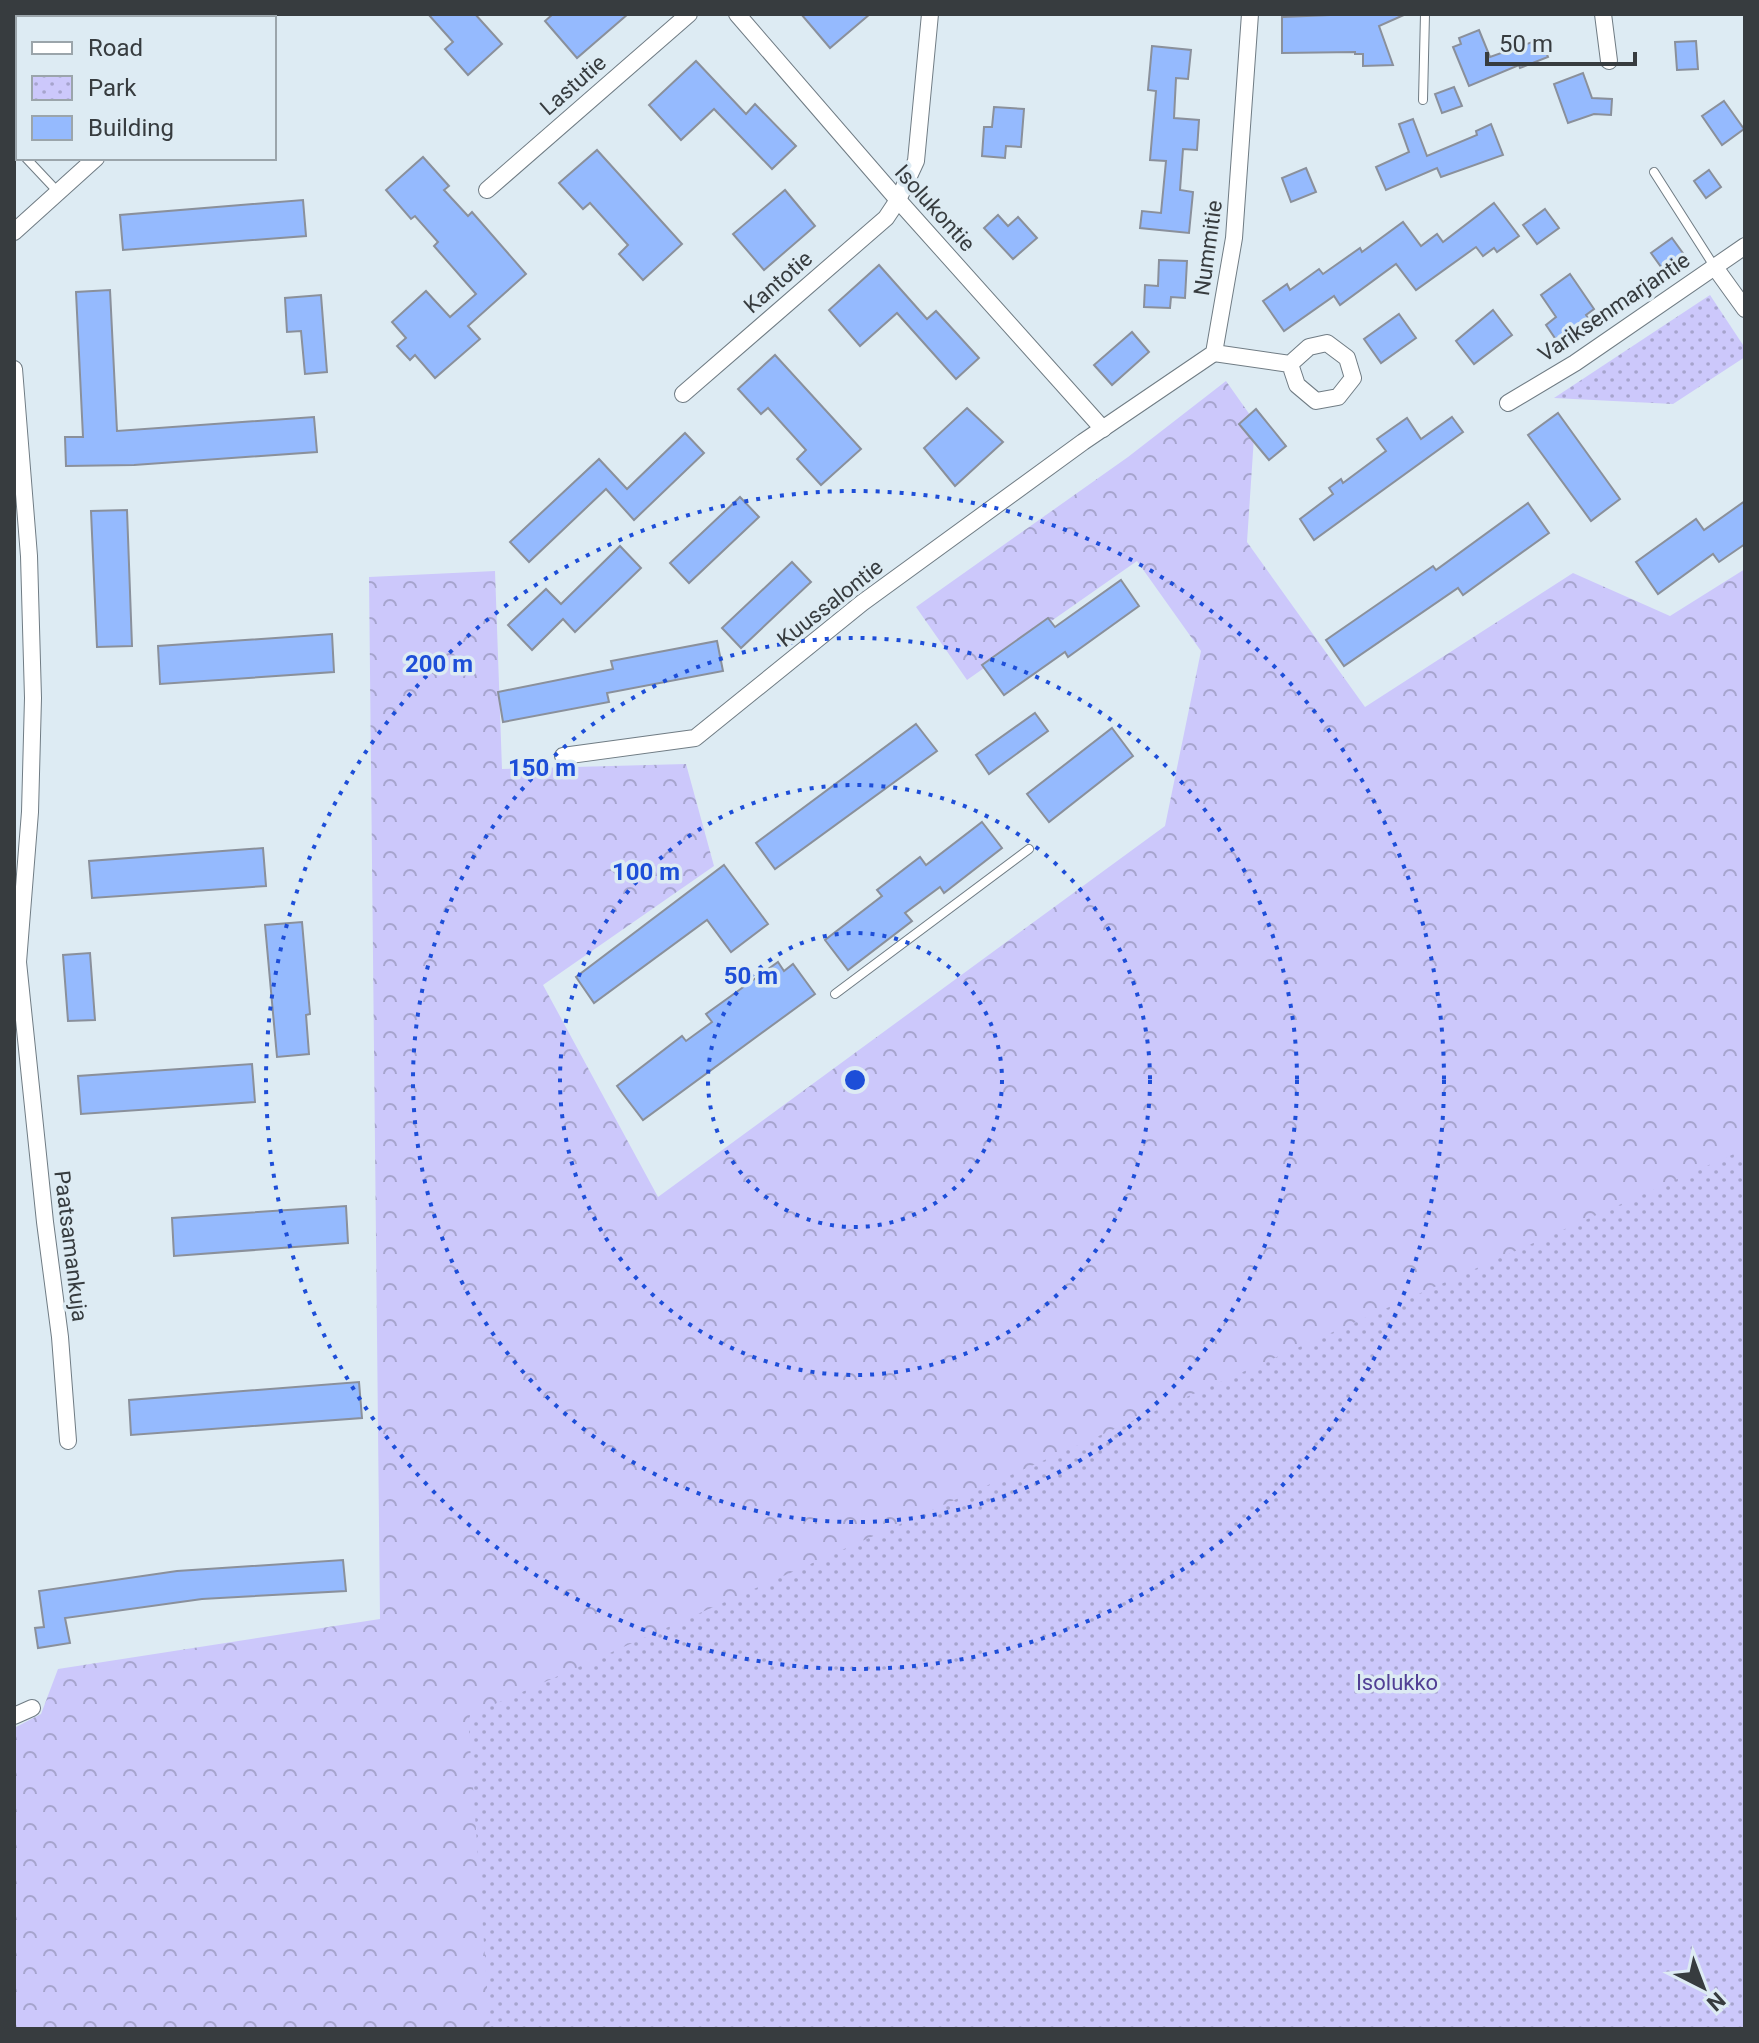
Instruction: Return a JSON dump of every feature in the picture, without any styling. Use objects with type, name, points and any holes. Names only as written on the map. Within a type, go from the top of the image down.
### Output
[{"type":"street","name":"Lastutie","points":[[487,190],[689,14]]},
{"type":"street","name":"Isolukontie","points":[[737,14],[1103,429]]},
{"type":"street","name":"Kantotie","points":[[683,394],[886,218],[898,200],[916,161],[930,14]]},
{"type":"street","name":"Nummitie","points":[[1214,353],[1234,238],[1250,14]]},
{"type":"street","points":[[1603,14],[1609,61]]},
{"type":"street","points":[[14,232],[94,160]]},
{"type":"street","name":"Variksenmarjantie","points":[[1508,403],[1575,363],[1745,246]]},
{"type":"street","points":[[1714,266],[1745,309]]},
{"type":"street","points":[[1103,429],[1214,353],[1290,364]]},
{"type":"street","name":"Paatsamankuja","points":[[14,369],[29,556],[32,751],[30,812],[16,963],[60,1337],[68,1441]]},
{"type":"street","name":"Kuussalontie","points":[[563,756],[695,738],[867,599],[1103,429]]},
{"type":"street","points":[[14,752],[32,751]]},
{"type":"street","points":[[14,1716],[32,1708]]},
{"type":"lane","points":[[1423,100],[1425,14]]},
{"type":"lane","points":[[28,160],[59,192]]},
{"type":"lane","points":[[1654,172],[1714,266]]},
{"type":"lane","points":[[835,994],[1029,849]]},
{"type":"green space","points":[[1710,295],[1745,348],[1745,357],[1673,404],[1554,398]]},
{"type":"green space","points":[[1226,381],[1255,422],[1247,542],[1365,707],[1573,573],[1670,616],[1745,569],[1745,2029],[14,2029],[14,1728],[41,1714],[58,1669],[380,1619],[369,577],[495,571],[502,769],[686,764],[714,866],[543,985],[658,1197],[1165,826],[1201,651],[1137,561],[967,680],[916,607],[1128,457]]},
{"type":"green space","name":"Isolukko","points":[[1745,1149],[1745,2029],[490,2029],[468,1716]]},
{"type":"building","points":[[428,14],[475,14],[502,44],[468,75],[445,49],[453,42]]},
{"type":"building","points":[[553,14],[628,14],[577,58],[545,21]]},
{"type":"building","points":[[801,14],[870,14],[830,48]]},
{"type":"building","points":[[1406,14],[1379,26],[1393,65],[1363,66],[1363,54],[1355,52],[1282,53],[1282,17]]},
{"type":"building","points":[[1479,30],[1490,57],[1541,39],[1548,57],[1520,68],[1519,65],[1469,86],[1453,47],[1461,44],[1459,38]]},
{"type":"building","points":[[1696,41],[1698,69],[1677,70],[1675,42]]},
{"type":"building","points":[[1152,46],[1191,50],[1188,79],[1176,78],[1174,118],[1199,120],[1197,150],[1183,149],[1180,190],[1193,192],[1189,233],[1140,228],[1142,211],[1161,213],[1166,161],[1150,160],[1156,91],[1148,90]]},
{"type":"building","points":[[696,61],[746,114],[755,104],[796,146],[772,169],[714,109],[681,140],[649,105]]},
{"type":"building","points":[[1583,73],[1592,98],[1612,99],[1611,115],[1594,114],[1568,123],[1554,84]]},
{"type":"building","points":[[1454,87],[1462,106],[1442,113],[1435,94]]},
{"type":"building","points":[[1724,101],[1744,129],[1722,145],[1702,116]]},
{"type":"building","points":[[994,107],[1024,109],[1021,147],[1006,146],[1005,158],[982,156],[984,127],[992,127]]},
{"type":"building","points":[[1413,119],[1427,156],[1477,135],[1476,131],[1491,124],[1503,155],[1441,177],[1437,168],[1386,190],[1376,167],[1409,152],[1399,124]]},
{"type":"building","points":[[597,150],[682,244],[643,280],[619,254],[628,245],[590,203],[583,209],[559,183]]},
{"type":"building","points":[[423,157],[449,186],[444,190],[468,216],[472,212],[526,274],[468,326],[480,339],[435,378],[415,355],[410,360],[397,346],[406,338],[392,322],[426,291],[450,317],[476,294],[434,246],[438,242],[415,216],[411,219],[386,190]]},
{"type":"building","points":[[1306,168],[1316,192],[1291,202],[1282,178]]},
{"type":"building","points":[[1709,170],[1721,187],[1706,198],[1694,181]]},
{"type":"building","points":[[785,190],[815,226],[764,270],[733,234]]},
{"type":"building","points":[[303,200],[306,236],[123,250],[120,215]]},
{"type":"building","points":[[1494,203],[1519,236],[1497,252],[1494,248],[1483,256],[1476,247],[1416,290],[1396,264],[1340,305],[1334,296],[1284,331],[1263,301],[1287,284],[1290,290],[1319,269],[1323,274],[1360,248],[1362,252],[1403,222],[1421,246],[1437,234],[1443,242]]},
{"type":"building","points":[[1545,209],[1559,228],[1537,244],[1523,225]]},
{"type":"building","points":[[998,215],[1008,226],[1018,217],[1037,238],[1013,259],[984,228]]},
{"type":"building","points":[[1672,238],[1685,256],[1664,271],[1651,253]]},
{"type":"building","points":[[1159,260],[1187,261],[1185,298],[1171,297],[1170,308],[1144,307],[1145,285],[1158,286]]},
{"type":"building","points":[[879,265],[927,319],[936,311],[979,358],[956,379],[897,313],[860,346],[829,310]]},
{"type":"building","points":[[1570,274],[1594,309],[1586,315],[1591,322],[1559,344],[1546,325],[1556,317],[1541,295]]},
{"type":"building","points":[[110,290],[117,431],[314,417],[317,452],[134,465],[66,466],[65,437],[83,437],[76,292]]},
{"type":"building","points":[[321,295],[327,372],[305,374],[301,331],[287,332],[285,298]]},
{"type":"building","points":[[1493,310],[1512,335],[1474,364],[1456,341]]},
{"type":"building","points":[[1399,314],[1416,338],[1381,363],[1364,339]]},
{"type":"building","points":[[1132,332],[1149,352],[1112,385],[1094,365]]},
{"type":"building","points":[[775,355],[861,449],[821,485],[797,459],[806,450],[768,408],[761,414],[738,389]]},
{"type":"building","points":[[967,408],[1003,442],[955,486],[924,448]]},
{"type":"building","points":[[1256,409],[1286,446],[1269,460],[1239,424]]},
{"type":"building","points":[[1558,413],[1620,499],[1591,521],[1528,435]]},
{"type":"building","points":[[1452,417],[1463,432],[1314,540],[1300,519],[1333,494],[1329,488],[1341,479],[1343,483],[1386,451],[1377,439],[1407,418],[1421,439]]},
{"type":"building","points":[[685,433],[704,453],[634,520],[606,489],[529,562],[510,542],[599,459],[627,489]]},
{"type":"building","points":[[740,497],[759,517],[689,583],[670,563]]},
{"type":"building","points":[[1745,501],[1745,544],[1719,562],[1713,554],[1658,594],[1636,562],[1696,519],[1704,530]]},
{"type":"building","points":[[1528,503],[1549,533],[1463,595],[1458,588],[1344,666],[1326,640],[1433,566],[1436,570]]},
{"type":"building","points":[[127,510],[132,646],[97,647],[91,511]]},
{"type":"building","points":[[620,546],[641,568],[575,632],[563,619],[532,650],[508,625],[546,589],[561,604]]},
{"type":"building","points":[[792,562],[811,582],[741,648],[722,628]]},
{"type":"building","points":[[1121,580],[1139,606],[1068,657],[1065,652],[1004,695],[982,665],[1048,618],[1055,627]]},
{"type":"building","points":[[332,634],[334,672],[160,684],[158,646]]},
{"type":"building","points":[[717,641],[723,671],[607,693],[609,702],[503,722],[498,692],[613,669],[611,661]]},
{"type":"building","points":[[1035,713],[1048,731],[989,774],[976,755]]},
{"type":"building","points":[[916,724],[937,751],[775,869],[756,843]]},
{"type":"building","points":[[1112,728],[1133,756],[1049,822],[1027,794]]},
{"type":"building","points":[[982,822],[1002,848],[944,893],[940,887],[905,913],[912,921],[848,970],[825,940],[882,896],[877,890],[920,857],[926,865]]},
{"type":"building","points":[[263,848],[266,886],[92,898],[89,861]]},
{"type":"building","points":[[724,865],[768,924],[731,952],[707,920],[594,1003],[576,977]]},
{"type":"building","points":[[302,922],[310,1014],[306,1015],[309,1054],[277,1057],[265,925]]},
{"type":"building","points":[[90,953],[95,1020],[68,1021],[63,955]]},
{"type":"building","points":[[778,962],[784,971],[793,964],[815,994],[643,1120],[617,1086],[682,1036],[686,1041],[712,1022],[706,1014]]},
{"type":"building","points":[[252,1064],[255,1102],[81,1114],[78,1076]]},
{"type":"building","points":[[346,1206],[348,1243],[174,1256],[172,1218]]},
{"type":"building","points":[[359,1382],[362,1418],[131,1435],[129,1400]]},
{"type":"building","points":[[343,1560],[346,1591],[202,1599],[65,1618],[70,1643],[38,1648],[35,1628],[44,1627],[39,1591],[177,1571]]}]
